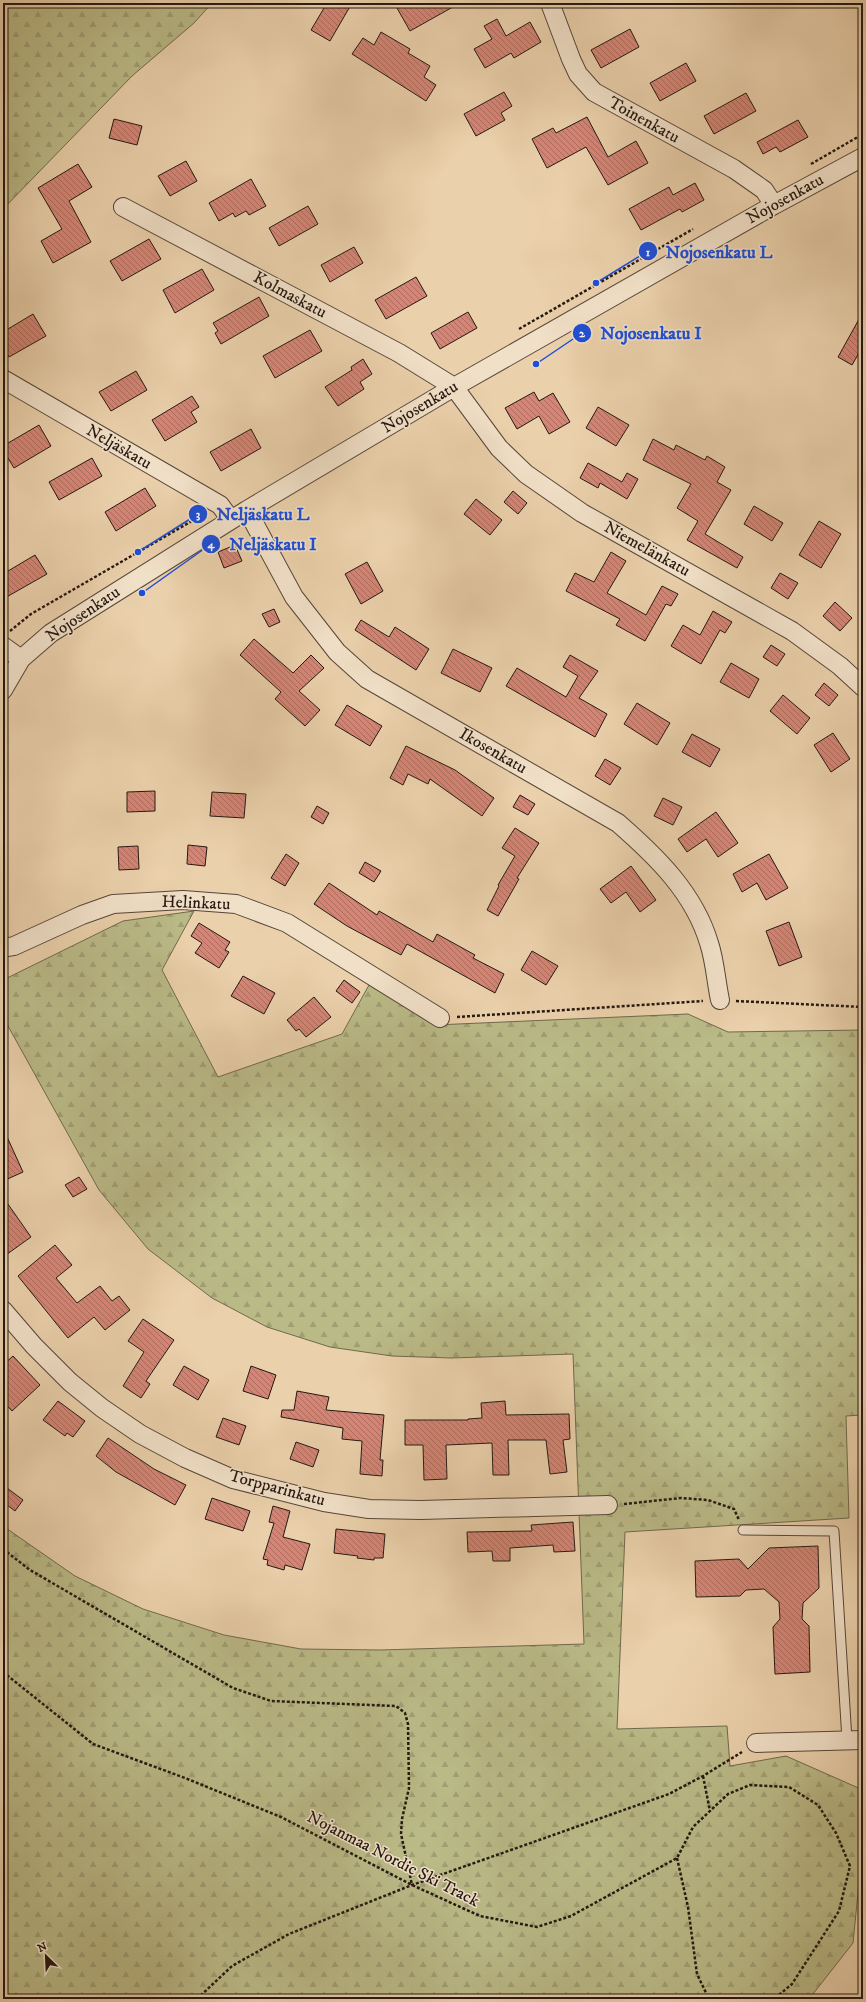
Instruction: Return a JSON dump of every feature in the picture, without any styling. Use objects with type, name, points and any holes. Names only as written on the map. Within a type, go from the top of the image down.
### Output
[{"type":"street","name":"Toinenkatu","points":[[550,3],[573,64],[578,74],[594,92],[734,168],[764,190],[774,205]]},
{"type":"street","name":"Nojosenkatu","points":[[3,690],[21,659],[51,633],[247,510],[454,387],[774,205],[863,157]]},
{"type":"street","name":"Kolmaskatu","points":[[123,207],[399,352],[454,387]]},
{"type":"street","name":"Neljäskatu","points":[[3,379],[220,505],[231,520]]},
{"type":"street","name":"Niemelänkatu","points":[[454,387],[499,448],[526,474],[582,513],[792,631],[840,666],[863,687]]},
{"type":"street","name":"Ikosenkatu","points":[[247,510],[294,597],[337,652],[367,679],[618,823],[651,851],[677,882],[696,910],[710,944],[720,1000]]},
{"type":"street","points":[[3,646],[21,659]]},
{"type":"street","name":"Helinkatu","points":[[3,948],[14,946],[82,915],[113,904],[183,900],[236,904],[287,922],[440,1018]]},
{"type":"street","name":"Torpparinkatu","points":[[3,1310],[44,1357],[70,1382],[102,1408],[140,1434],[185,1458],[232,1478],[324,1502],[369,1509],[421,1510],[608,1505]]},
{"type":"street","points":[[756,1744],[855,1740]]},
{"type":"lane","points":[[743,1530],[834,1530],[855,1740]]},
{"type":"path","points":[[440,1018],[720,1000],[863,1007]]},
{"type":"path","points":[[608,1505],[681,1498],[708,1500],[734,1509],[743,1530]]},
{"type":"path","points":[[3,1555],[4,1550],[30,1570],[233,1688],[271,1701],[396,1706],[405,1713],[408,1724],[409,1788],[402,1819],[401,1834],[412,1885]]},
{"type":"path","name":"Nojanmaa Nordic Ski Track","points":[[3,1672],[93,1744],[281,1817],[412,1885],[480,1916],[537,1927],[571,1916],[677,1858]]},
{"type":"path","points":[[197,1999],[232,1966],[289,1934],[412,1885],[669,1794],[703,1776],[756,1744]]},
{"type":"path","points":[[703,1776],[710,1811]]},
{"type":"path","points":[[708,1999],[697,1974],[688,1907],[677,1858],[693,1827],[728,1794],[750,1785],[789,1787],[818,1805],[836,1833],[850,1866],[839,1911],[792,1984],[774,1999]]},
{"type":"green space","points":[[3,3],[212,3],[194,23],[132,76],[3,209]]},
{"type":"green space","points":[[194,911],[162,970],[218,1077],[342,1034],[369,985],[435,1025],[688,1014],[728,1032],[863,1030],[863,1415],[846,1416],[849,1518],[625,1532],[617,1729],[727,1726],[730,1766],[786,1756],[863,1790],[863,1843],[853,1943],[809,1999],[3,1999],[3,1526],[75,1576],[143,1609],[224,1635],[301,1649],[380,1650],[584,1644],[573,1354],[451,1358],[392,1356],[330,1347],[267,1327],[212,1298],[148,1249],[99,1190],[3,1017],[3,980],[123,921]]},
{"type":"building","points":[[327,3],[352,3],[330,41],[311,30]]},
{"type":"building","points":[[407,3],[460,3],[410,31],[397,8]]},
{"type":"building","points":[[497,19],[506,36],[530,22],[541,42],[514,58],[511,53],[485,68],[474,49],[492,39],[484,26]]},
{"type":"building","points":[[630,29],[639,47],[601,68],[591,50]]},
{"type":"building","points":[[381,32],[410,49],[408,53],[430,66],[424,77],[436,85],[426,101],[352,54],[363,38],[374,45]]},
{"type":"building","points":[[686,63],[696,81],[660,101],[650,83]]},
{"type":"building","points":[[504,92],[512,106],[501,113],[505,120],[476,136],[464,114]]},
{"type":"building","points":[[746,93],[756,111],[714,134],[704,116]]},
{"type":"building","points":[[587,117],[608,157],[636,141],[648,163],[608,185],[586,147],[547,168],[532,139],[553,128],[556,133]]},
{"type":"building","points":[[114,119],[142,126],[137,145],[109,138]]},
{"type":"building","points":[[798,120],[808,137],[780,152],[776,147],[763,154],[757,142]]},
{"type":"building","points":[[186,161],[197,181],[170,196],[158,176]]},
{"type":"building","points":[[78,164],[92,187],[69,201],[91,242],[53,263],[41,241],[62,229],[38,188]]},
{"type":"building","points":[[251,179],[266,206],[249,215],[246,211],[235,217],[233,213],[219,221],[209,203]]},
{"type":"building","points":[[695,183],[704,200],[682,212],[680,209],[641,230],[629,209],[669,187],[673,195]]},
{"type":"building","points":[[308,206],[318,224],[279,246],[269,228]]},
{"type":"building","points":[[149,239],[161,259],[122,281],[110,261]]},
{"type":"building","points":[[354,247],[363,263],[330,282],[321,265]]},
{"type":"building","points":[[202,269],[214,290],[175,313],[163,290]]},
{"type":"building","points":[[416,277],[427,296],[386,319],[375,300]]},
{"type":"building","points":[[259,297],[269,316],[221,344],[215,333],[218,331],[213,323]]},
{"type":"building","points":[[468,312],[477,328],[440,349],[431,333]]},
{"type":"building","points":[[863,312],[863,346],[852,365],[838,357]]},
{"type":"building","points":[[33,314],[46,336],[9,357],[3,346],[3,332]]},
{"type":"building","points":[[310,330],[322,351],[275,378],[263,356]]},
{"type":"building","points":[[363,359],[372,374],[360,382],[364,389],[338,406],[325,387],[352,370],[351,367]]},
{"type":"building","points":[[136,371],[147,390],[111,411],[99,392]]},
{"type":"building","points":[[534,392],[539,401],[553,393],[570,422],[549,434],[539,416],[517,429],[505,408]]},
{"type":"building","points":[[192,396],[199,407],[191,412],[197,422],[165,441],[152,420]]},
{"type":"building","points":[[598,407],[629,425],[616,446],[586,428]]},
{"type":"building","points":[[39,425],[51,446],[14,468],[3,450],[3,446]]},
{"type":"building","points":[[251,429],[261,448],[221,471],[210,452]]},
{"type":"building","points":[[653,439],[674,450],[676,445],[705,460],[707,456],[725,467],[717,482],[731,490],[705,534],[743,557],[737,568],[687,540],[698,521],[677,508],[691,484],[643,460]]},
{"type":"building","points":[[92,458],[102,476],[59,500],[49,482]]},
{"type":"building","points":[[588,463],[622,482],[627,473],[638,479],[627,499],[600,483],[598,488],[580,478]]},
{"type":"building","points":[[145,488],[156,506],[116,531],[105,512]]},
{"type":"building","points":[[513,491],[527,503],[518,514],[504,502]]},
{"type":"building","points":[[476,499],[502,520],[490,535],[464,514]]},
{"type":"building","points":[[754,506],[783,523],[772,541],[744,524]]},
{"type":"building","points":[[819,521],[841,534],[821,568],[799,555]]},
{"type":"building","points":[[235,545],[242,561],[224,568],[218,552]]},
{"type":"building","points":[[611,552],[626,561],[607,593],[646,615],[662,586],[678,594],[671,606],[666,604],[645,641],[616,625],[620,619],[566,591],[575,573],[594,582]]},
{"type":"building","points":[[35,555],[47,574],[3,599],[3,574]]},
{"type":"building","points":[[367,562],[383,591],[361,604],[345,574]]},
{"type":"building","points":[[780,573],[798,583],[788,599],[771,588]]},
{"type":"building","points":[[835,602],[852,618],[840,631],[823,616]]},
{"type":"building","points":[[274,609],[280,622],[269,627],[262,614]]},
{"type":"building","points":[[713,611],[732,622],[725,633],[720,630],[701,664],[671,646],[683,625],[700,635]]},
{"type":"building","points":[[361,620],[389,637],[395,627],[429,649],[416,670],[355,630]]},
{"type":"building","points":[[254,639],[293,673],[311,655],[324,668],[299,691],[320,710],[305,726],[275,699],[281,692],[240,655]]},
{"type":"building","points":[[771,645],[785,654],[777,666],[763,657]]},
{"type":"building","points":[[453,649],[492,668],[480,692],[441,673]]},
{"type":"building","points":[[570,655],[598,671],[579,698],[607,714],[595,737],[506,686],[517,668],[566,697],[578,676],[563,667]]},
{"type":"building","points":[[731,663],[759,679],[749,698],[720,682]]},
{"type":"building","points":[[824,683],[838,695],[829,706],[815,695]]},
{"type":"building","points":[[783,695],[810,718],[797,734],[770,711]]},
{"type":"building","points":[[637,703],[670,723],[657,745],[624,724]]},
{"type":"building","points":[[347,705],[382,726],[370,746],[335,725]]},
{"type":"building","points":[[833,733],[850,759],[831,772],[814,745]]},
{"type":"building","points":[[692,734],[720,749],[710,767],[682,752]]},
{"type":"building","points":[[406,746],[455,770],[494,798],[482,816],[430,779],[428,784],[408,774],[403,785],[390,778]]},
{"type":"building","points":[[605,759],[621,768],[610,785],[595,776]]},
{"type":"building","points":[[155,791],[155,811],[127,812],[127,792]]},
{"type":"building","points":[[212,792],[246,794],[244,818],[210,816]]},
{"type":"building","points":[[520,795],[535,804],[528,815],[513,807]]},
{"type":"building","points":[[663,798],[682,807],[673,825],[654,816]]},
{"type":"building","points":[[317,806],[329,813],[323,824],[311,817]]},
{"type":"building","points":[[716,812],[738,843],[718,857],[706,839],[687,852],[678,839]]},
{"type":"building","points":[[515,828],[539,843],[517,878],[519,879],[498,916],[487,910],[499,886],[498,885],[515,856],[502,848]]},
{"type":"building","points":[[188,845],[207,847],[205,866],[187,864]]},
{"type":"building","points":[[138,846],[139,869],[119,870],[118,847]]},
{"type":"building","points":[[286,854],[299,863],[285,886],[271,878]]},
{"type":"building","points":[[769,854],[788,888],[766,900],[757,883],[742,892],[733,874]]},
{"type":"building","points":[[365,862],[381,871],[374,882],[359,873]]},
{"type":"building","points":[[631,866],[656,900],[640,912],[626,892],[611,903],[600,889]]},
{"type":"building","points":[[329,883],[377,915],[379,911],[433,942],[437,934],[475,955],[473,958],[504,974],[495,993],[407,944],[401,955],[347,926],[314,904]]},
{"type":"building","points":[[789,922],[802,957],[779,966],[766,931]]},
{"type":"building","points":[[199,923],[230,942],[225,950],[229,952],[219,968],[195,953],[202,943],[191,936]]},
{"type":"building","points":[[532,951],[558,966],[546,985],[521,970]]},
{"type":"building","points":[[243,976],[275,993],[264,1014],[231,996]]},
{"type":"building","points":[[344,980],[360,992],[352,1003],[336,991]]},
{"type":"building","points":[[314,997],[331,1017],[306,1037],[299,1029],[296,1031],[287,1020]]},
{"type":"building","points":[[3,1128],[23,1172],[3,1181]]},
{"type":"building","points":[[79,1177],[87,1189],[73,1197],[65,1185]]},
{"type":"building","points":[[3,1197],[31,1237],[3,1257]]},
{"type":"building","points":[[55,1245],[72,1265],[56,1278],[77,1303],[100,1286],[112,1301],[119,1296],[130,1310],[105,1330],[94,1317],[68,1338],[18,1276]]},
{"type":"building","points":[[143,1319],[174,1340],[146,1381],[150,1384],[141,1398],[123,1386],[144,1352],[128,1341]]},
{"type":"building","points":[[13,1356],[40,1385],[12,1411],[3,1401],[3,1365]]},
{"type":"building","points":[[184,1366],[209,1380],[198,1400],[173,1385]]},
{"type":"building","points":[[251,1366],[276,1375],[268,1399],[243,1391]]},
{"type":"building","points":[[297,1391],[329,1397],[326,1410],[384,1415],[380,1460],[383,1460],[382,1476],[360,1474],[362,1441],[342,1439],[343,1428],[281,1417],[282,1410],[294,1410]]},
{"type":"building","points":[[58,1401],[85,1421],[73,1437],[67,1433],[65,1436],[43,1420]]},
{"type":"building","points":[[505,1401],[506,1415],[569,1414],[570,1439],[563,1440],[567,1472],[550,1474],[546,1440],[508,1440],[509,1475],[493,1475],[492,1443],[446,1445],[447,1479],[424,1480],[423,1445],[405,1445],[405,1420],[468,1420],[482,1418],[481,1403]]},
{"type":"building","points":[[223,1418],[246,1426],[239,1445],[216,1437]]},
{"type":"building","points":[[108,1438],[154,1469],[186,1485],[175,1505],[116,1472],[96,1456]]},
{"type":"building","points":[[296,1442],[319,1450],[313,1467],[290,1459]]},
{"type":"building","points":[[3,1485],[23,1500],[15,1511],[3,1502]]},
{"type":"building","points":[[212,1498],[250,1511],[243,1531],[205,1519]]},
{"type":"building","points":[[273,1506],[290,1511],[283,1537],[310,1544],[302,1570],[285,1565],[284,1570],[267,1565],[268,1560],[263,1559],[274,1523],[269,1522]]},
{"type":"building","points":[[573,1522],[575,1551],[554,1552],[553,1545],[510,1548],[510,1561],[493,1561],[492,1551],[468,1552],[467,1532],[532,1531],[531,1525]]},
{"type":"building","points":[[336,1529],[385,1534],[383,1558],[374,1558],[374,1560],[334,1553]]},
{"type":"building","points":[[818,1546],[819,1588],[803,1603],[802,1619],[809,1626],[810,1672],[775,1674],[773,1627],[780,1619],[779,1602],[764,1589],[746,1590],[740,1596],[696,1597],[695,1561],[739,1559],[748,1569],[769,1548]]},
{"type":"place","name":"Nojosenkatu L","points":[[596,283]]},
{"type":"place","name":"Nojosenkatu I","points":[[536,364]]},
{"type":"place","name":"Neljäskatu L","points":[[138,552]]},
{"type":"place","name":"Neljäskatu I","points":[[142,593]]}]
